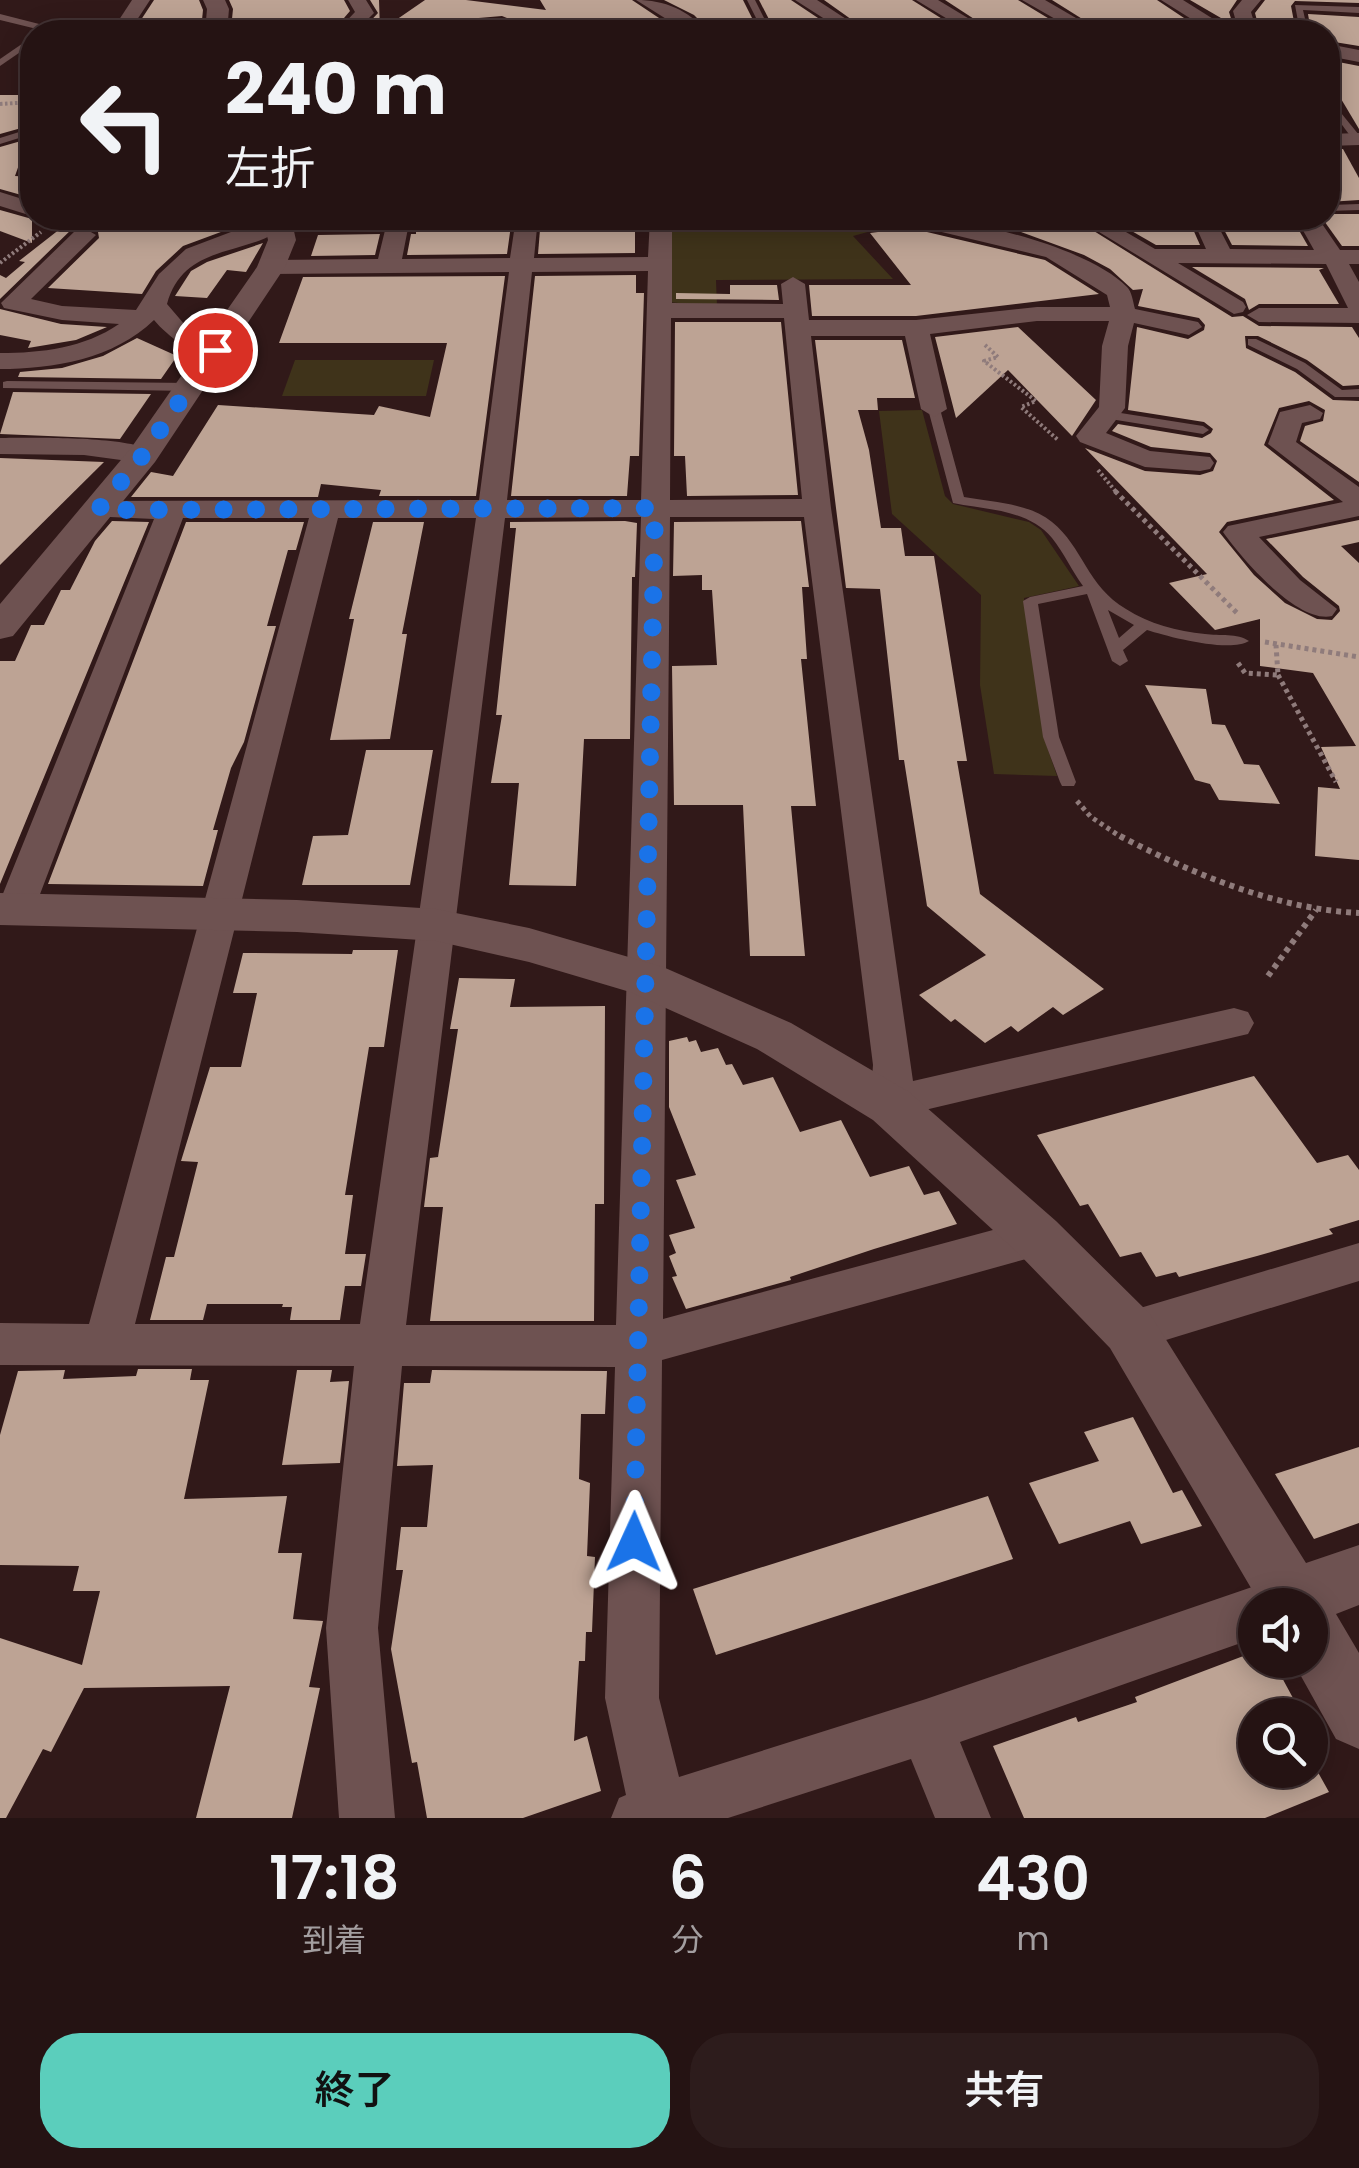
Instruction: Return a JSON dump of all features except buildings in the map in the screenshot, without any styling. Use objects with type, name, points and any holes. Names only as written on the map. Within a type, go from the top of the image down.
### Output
[{"type":"street","points":[[645,0],[684,20]]},
{"type":"street","points":[[804,0],[836,20]]},
{"type":"street","points":[[925,0],[961,20]]},
{"type":"street","points":[[1030,0],[1068,20]]},
{"type":"street","points":[[1170,0],[1204,20]]},
{"type":"street","points":[[4,373],[91,348],[149,312],[158,290],[196,252],[263,230]]},
{"type":"street","points":[[0,628],[143,455],[270,267],[282,240],[280,230]]},
{"type":"street","points":[[389,265],[397,230]]},
{"type":"street","points":[[367,1818],[352,1628],[380,1346],[526,230]]},
{"type":"street","points":[[660,230],[632,1698],[653,1816],[1238,1626]]},
{"type":"street","points":[[962,230],[1054,252],[1118,292],[1124,314],[1115,346],[1112,408],[1099,426],[1145,459],[1200,463]]},
{"type":"street","points":[[1107,230],[1234,307]]},
{"type":"street","points":[[1208,230],[1220,256]]},
{"type":"street","points":[[1314,230],[1324,248],[1347,257]]},
{"type":"street","points":[[84,235],[13,303],[62,314],[149,312],[215,350]]},
{"type":"street","points":[[1149,256],[1347,257]]},
{"type":"street","points":[[1347,257],[1359,306]]},
{"type":"street","points":[[270,267],[659,264]]},
{"type":"street","points":[[657,310],[794,308],[868,316],[916,328],[1037,314],[1124,314],[1189,327]]},
{"type":"street","points":[[794,308],[817,508],[893,1064],[891,1106]]},
{"type":"street","points":[[1259,315],[1359,316]]},
{"type":"street","points":[[916,328],[934,408]]},
{"type":"street","points":[[1310,414],[1290,418],[1282,444],[1359,503]]},
{"type":"street","points":[[0,446],[84,446],[143,455]]},
{"type":"street","points":[[1321,609],[1289,586],[1238,532],[1359,503]]},
{"type":"street","points":[[98,510],[817,508]]},
{"type":"street","points":[[107,1342],[326,509]]},
{"type":"street","points":[[172,510],[8,910],[436,925],[529,944],[646,980],[774,1036],[891,1106],[1037,1237],[1130,1331],[1274,1588]]},
{"type":"street","points":[[891,1106],[924,1094],[1234,1023]]},
{"type":"street","points":[[0,1344],[638,1346],[1037,1237]]},
{"type":"street","points":[[1130,1331],[1359,1262]]},
{"type":"street","points":[[1328,1590],[1359,1575]]},
{"type":"street","points":[[1328,1671],[1359,1716]]},
{"type":"street","points":[[926,1727],[963,1818]]},
{"type":"lane","points":[[1301,20],[1298,7],[1359,10]]},
{"type":"lane","points":[[1340,116],[1358,139]]},
{"type":"lane","points":[[1252,342],[1301,366],[1339,394],[1359,393]]},
{"type":"lane","points":[[4,373],[190,386]]},
{"type":"lane","points":[[934,408],[958,500],[1036,518],[1050,528],[1105,602],[1146,623],[1192,637],[1242,641]]},
{"type":"lane","points":[[1099,426],[1203,430]]},
{"type":"lane","points":[[1092,589],[1118,654],[1146,623]]},
{"type":"lane","points":[[1068,782],[1051,738],[1030,601],[1092,589]]},
{"type":"path","points":[[0,263],[29,230]]},
{"type":"path","points":[[985,344],[998,357],[984,361],[1036,401],[1021,407],[1059,441]]},
{"type":"path","points":[[1099,426],[1078,447],[1127,504],[1240,616]]},
{"type":"path","points":[[1254,630],[1268,644],[1359,657]]},
{"type":"path","points":[[1278,676],[1336,782]]},
{"type":"path","points":[[1068,782],[1082,810],[1153,854],[1316,910],[1359,913]]},
{"type":"path","points":[[1268,976],[1316,910]]},
{"type":"shaded area","points":[[670,230],[875,230],[853,236],[893,279],[716,280],[717,306],[667,302]]},
{"type":"shaded area","points":[[295,360],[434,360],[426,396],[282,396]]},
{"type":"shaded area","points":[[922,410],[945,496],[953,504],[1029,522],[1041,530],[1079,586],[1024,598],[1044,738],[1057,776],[994,774],[980,685],[981,595],[892,514],[879,411]]},
{"type":"route","points":[[215,350],[143,455],[98,510],[655,508],[634,1542]]}]
